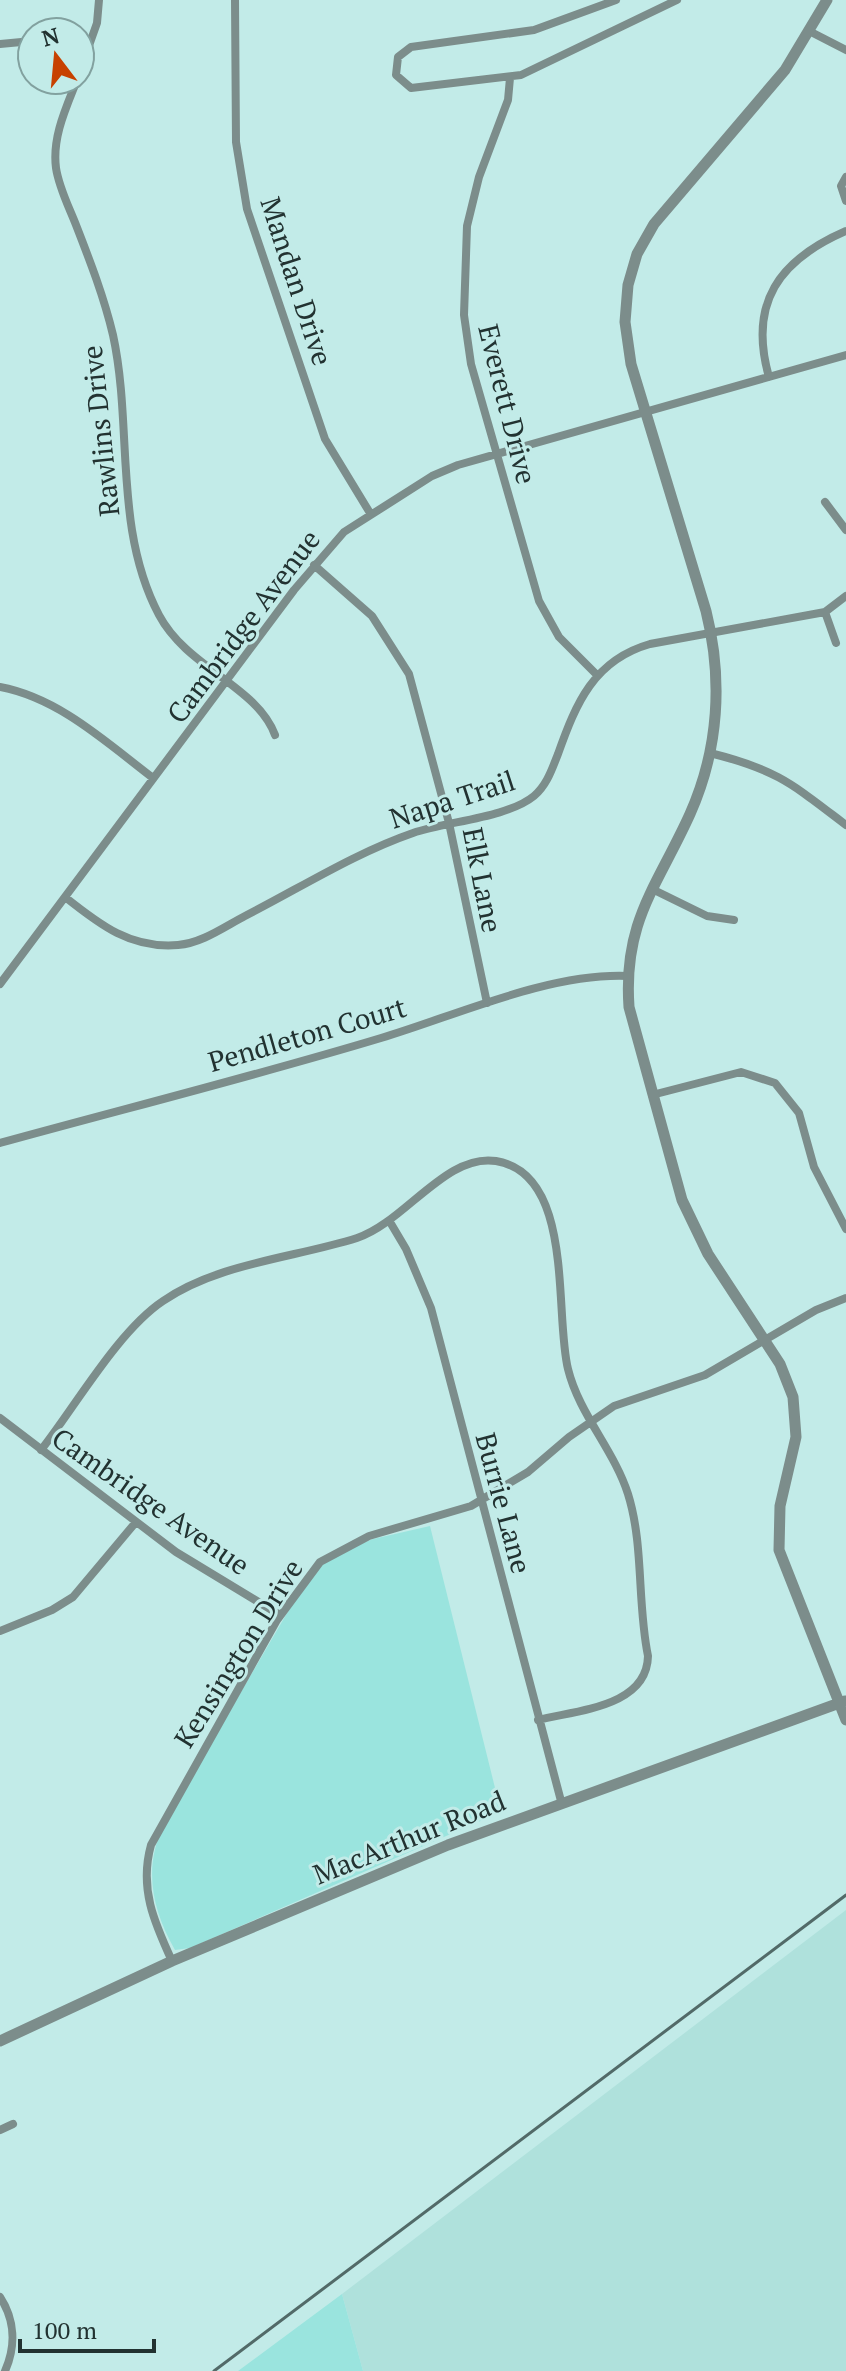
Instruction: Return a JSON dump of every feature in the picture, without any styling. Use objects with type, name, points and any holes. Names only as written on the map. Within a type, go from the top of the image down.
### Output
[{"type":"street","points":[[96,25],[99,0]]},
{"type":"street","name":"Mandan Drive","points":[[235,0],[236,142],[255,238],[297,346],[325,439],[370,513]]},
{"type":"street","points":[[616,0],[534,30],[411,47],[401,53],[395,67],[402,83],[411,88],[510,78],[537,69],[677,0]]},
{"type":"street","points":[[827,0],[811,32],[785,70],[663,212],[637,254],[628,285],[625,322],[629,354],[711,632],[716,697],[710,753],[690,814],[634,930],[627,976],[629,1007],[674,1179],[693,1225],[788,1381],[796,1418],[794,1447],[780,1506],[779,1550],[843,1701],[846,1720]]},
{"type":"street","points":[[811,32],[846,50]]},
{"type":"street","name":"Everett Drive","points":[[510,78],[508,100],[476,188],[463,265],[467,343],[543,611],[569,649],[597,675]]},
{"type":"street","name":"Rawlins Drive","points":[[71,96],[57,137],[56,168],[101,293],[115,345],[125,424],[126,493],[145,580],[164,623],[188,653],[265,712],[275,735]]},
{"type":"street","points":[[846,177],[841,186],[846,201]]},
{"type":"street","points":[[769,377],[762,344],[763,321],[776,284],[800,255],[846,231]]},
{"type":"street","name":"Cambridge Avenue","points":[[0,984],[314,565],[338,537],[370,513],[444,470],[846,355]]},
{"type":"street","points":[[825,502],[846,530]]},
{"type":"street","name":"Elk Lane","points":[[314,565],[372,616],[404,664],[422,710],[487,1003]]},
{"type":"street","name":"Napa Trail","points":[[65,897],[122,937],[155,946],[189,943],[386,843],[508,808],[535,795],[548,778],[578,699],[597,675],[619,657],[641,647],[825,612],[846,596]]},
{"type":"street","points":[[825,612],[836,643]]},
{"type":"street","points":[[0,687],[33,697],[69,716],[153,778]]},
{"type":"street","points":[[710,753],[754,764],[784,778],[846,825]]},
{"type":"street","points":[[652,889],[707,916],[734,920]]},
{"type":"street","name":"Pendleton Court","points":[[0,1143],[383,1037],[487,1003],[579,979],[627,976]]},
{"type":"street","points":[[652,1095],[741,1072],[775,1083],[799,1113],[814,1167],[846,1229]]},
{"type":"street","points":[[41,1450],[124,1340],[160,1302],[198,1282],[322,1249],[390,1222],[465,1164],[496,1161],[519,1170],[532,1181],[545,1203],[557,1255],[568,1369],[590,1420],[623,1481],[631,1505],[647,1663],[640,1683],[627,1695],[538,1720]]},
{"type":"street","name":"Burrie Lane","points":[[390,1222],[431,1308],[561,1801]]},
{"type":"street","name":"Kensington Drive","points":[[172,1961],[146,1892],[151,1845],[280,1615],[312,1569],[342,1547],[369,1536],[442,1517],[481,1500],[528,1472],[590,1420],[628,1399],[705,1375],[816,1310],[846,1298]]},
{"type":"street","name":"Cambridge Avenue","points":[[0,1418],[203,1570],[280,1615]]},
{"type":"street","points":[[0,1631],[52,1610],[73,1597],[136,1522]]},
{"type":"street","name":"MacArthur Road","points":[[0,2041],[172,1961],[561,1801],[843,1701]]},
{"type":"street","points":[[0,2130],[13,2124]]},
{"type":"street","points":[[0,2297],[12,2330],[12,2352],[5,2371]]},
{"type":"shaded area","points":[[430,1526],[501,1812],[190,1948],[175,1950],[155,1903],[152,1871],[158,1838],[290,1608],[322,1565],[341,1552],[373,1539]]},
{"type":"shaded area","points":[[846,1910],[846,2371],[363,2371],[342,2294]]},
{"type":"shaded area","points":[[342,2294],[363,2371],[238,2371]]},
{"type":"railway","points":[[214,2371],[846,1895]]}]
